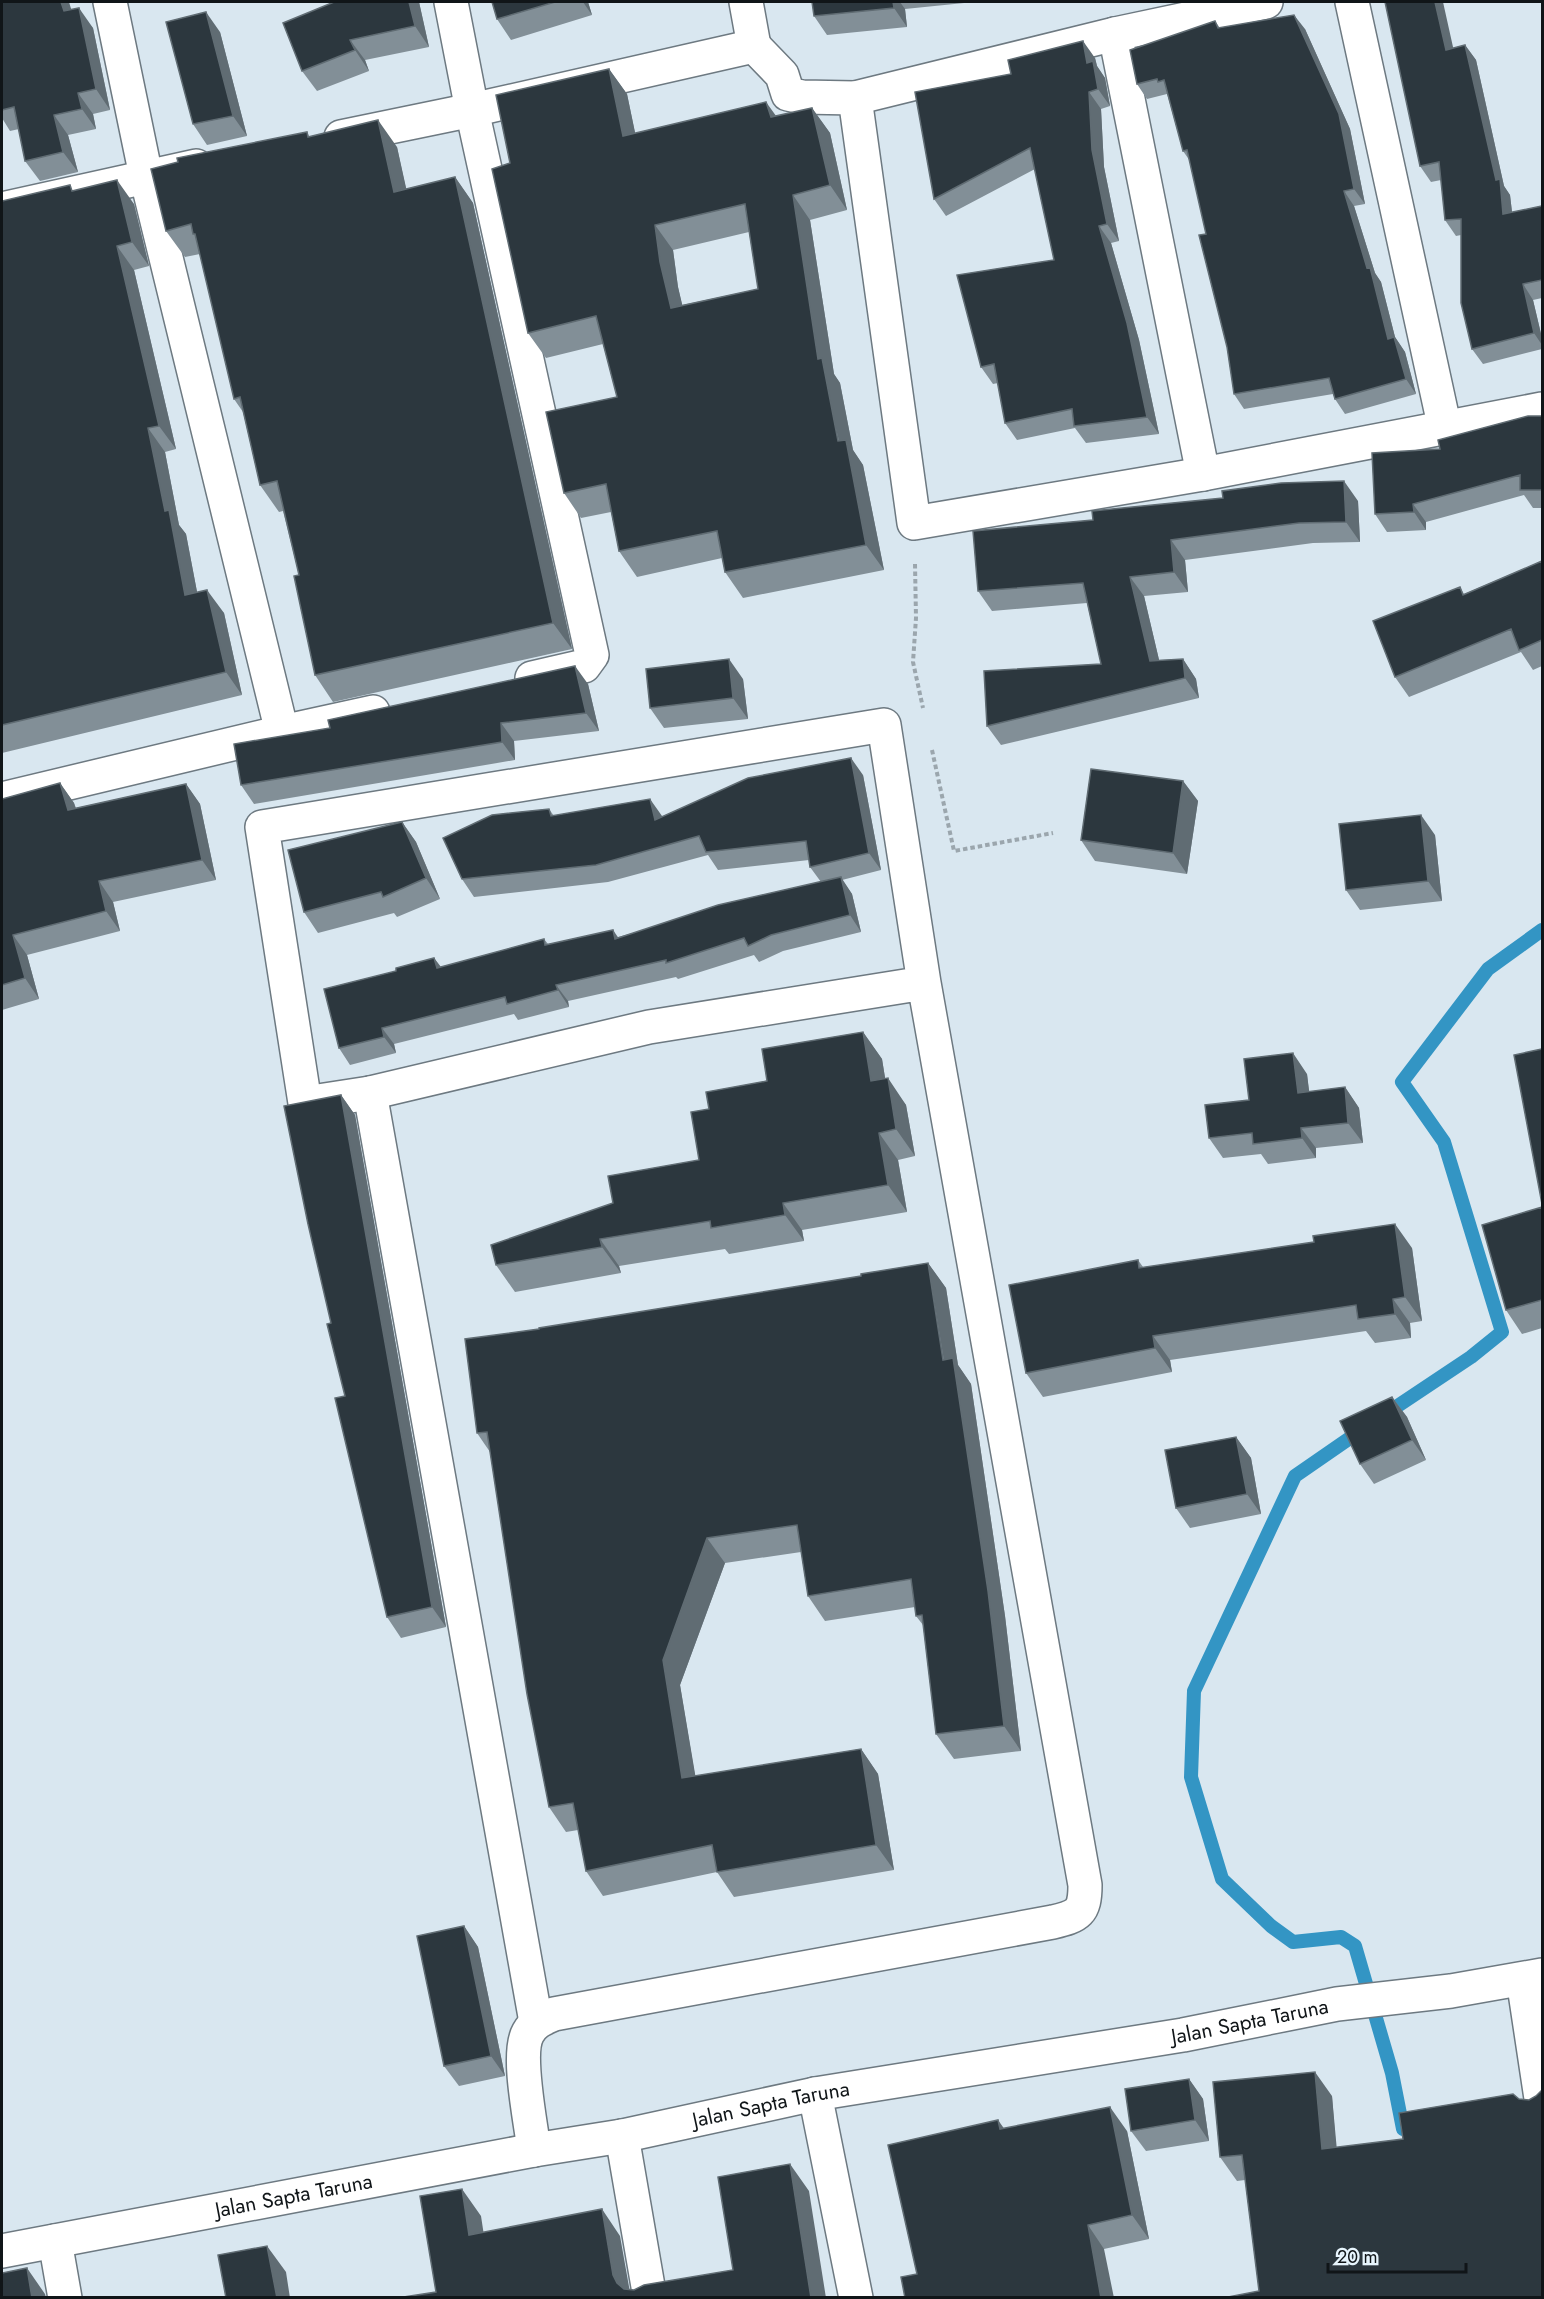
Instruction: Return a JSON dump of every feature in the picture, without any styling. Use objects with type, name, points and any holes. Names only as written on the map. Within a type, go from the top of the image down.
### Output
[{"type":"street","points":[[110,2],[146,176],[282,732]]},
{"type":"street","points":[[451,2],[472,110],[592,655],[584,666],[502,684]]},
{"type":"street","points":[[746,2],[754,46],[782,75],[789,94],[802,97],[855,98],[1115,33],[1266,2]]},
{"type":"street","points":[[1352,2],[1445,429]]},
{"type":"street","points":[[1115,33],[1203,474]]},
{"type":"street","points":[[309,143],[472,110],[754,46]]},
{"type":"street","points":[[855,98],[914,523],[1203,474],[1542,409]]},
{"type":"street","points":[[2,208],[228,160]]},
{"type":"street","points":[[2,800],[282,732],[398,707]]},
{"type":"street","points":[[534,2150],[522,2058],[527,2034],[536,2022],[554,2014],[1053,1922],[1073,1917],[1081,1909],[1085,1895],[924,983],[884,725],[262,827],[305,1103],[370,1093],[649,1028],[924,983]]},
{"type":"street","points":[[370,1093],[536,2022]]},
{"type":"street","points":[[1533,1977],[1542,2105]]},
{"type":"street","name":"Jalan Sapta Taruna","points":[[2,2251],[534,2150],[622,2136],[815,2094],[1183,2035],[1336,2004],[1451,1991],[1533,1977]]},
{"type":"street","points":[[815,2094],[856,2298]]},
{"type":"street","points":[[622,2136],[650,2298]]},
{"type":"street","points":[[55,2241],[65,2298]]},
{"type":"path","points":[[914,523],[916,618],[913,662],[925,718]]},
{"type":"path","points":[[930,740],[954,851],[1053,833]]},
{"type":"building","points":[[2,2],[61,2],[64,11],[79,8],[96,89],[78,93],[82,109],[54,115],[63,152],[25,161],[14,107],[2,110]]},
{"type":"building","points":[[334,2],[409,2],[415,26],[350,40],[355,50],[302,71],[283,23]]},
{"type":"building","points":[[492,2],[555,2],[497,19]]},
{"type":"building","points":[[812,2],[893,2],[894,8],[814,16]]},
{"type":"building","points":[[1385,2],[1435,2],[1446,50],[1465,45],[1496,180],[1500,179],[1503,214],[1542,206],[1542,280],[1523,284],[1534,333],[1472,349],[1461,303],[1461,219],[1445,220],[1439,162],[1420,166]]},
{"type":"building","points":[[206,12],[233,116],[193,124],[166,22]]},
{"type":"building","points":[[1294,15],[1339,114],[1354,189],[1344,191],[1367,268],[1370,267],[1388,339],[1394,337],[1406,379],[1335,399],[1329,378],[1234,394],[1227,347],[1199,235],[1206,234],[1187,150],[1183,151],[1164,80],[1158,82],[1157,79],[1137,84],[1130,50],[1215,21],[1218,28]]},
{"type":"building","points":[[1083,41],[1087,63],[1093,61],[1098,89],[1089,92],[1092,150],[1107,224],[1099,226],[1127,323],[1147,417],[1074,426],[1072,409],[1005,423],[994,364],[981,367],[957,275],[1054,260],[1030,148],[934,199],[915,92],[1011,74],[1008,60]]},
{"type":"building","points":[[609,69],[623,136],[766,102],[771,117],[812,108],[830,185],[793,195],[818,359],[822,358],[838,441],[846,440],[866,545],[725,572],[717,531],[619,551],[606,484],[564,493],[546,412],[617,397],[596,316],[528,333],[492,169],[510,163],[496,95]],"holes":[[[745,204],[758,289],[671,308],[660,262],[655,225]]]},
{"type":"building","points":[[378,120],[394,192],[455,177],[553,623],[315,675],[294,576],[299,575],[277,481],[260,485],[240,397],[234,399],[195,234],[193,234],[191,224],[166,231],[151,169],[178,162],[177,158],[307,132],[308,137]]},
{"type":"building","points":[[117,180],[132,242],[117,246],[159,426],[148,428],[165,511],[169,510],[185,595],[207,590],[226,672],[2,725],[2,201],[70,185],[72,191]]},
{"type":"building","points":[[1528,416],[1542,416],[1542,490],[1520,490],[1520,475],[1413,504],[1414,512],[1375,514],[1372,453],[1440,449],[1438,440]]},
{"type":"building","points":[[1344,481],[1346,522],[1299,523],[1171,540],[1174,572],[1130,577],[1150,661],[1183,659],[1185,678],[987,726],[984,671],[1101,664],[1083,583],[978,591],[973,531],[1093,520],[1092,511],[1223,498],[1222,491],[1281,483]]},
{"type":"building","points":[[1542,561],[1542,640],[1519,650],[1511,629],[1395,677],[1373,621],[1460,587],[1463,595]]},
{"type":"building","points":[[729,659],[733,698],[650,708],[646,669]]},
{"type":"building","points":[[575,666],[586,713],[501,723],[502,742],[241,785],[234,744],[330,728],[328,720]]},
{"type":"building","points":[[851,758],[869,853],[810,867],[806,841],[706,852],[699,836],[596,865],[462,879],[443,838],[492,815],[549,809],[551,816],[650,799],[655,820],[748,778]]},
{"type":"building","points":[[1091,769],[1183,781],[1173,853],[1081,840]]},
{"type":"building","points":[[60,783],[68,810],[186,784],[202,860],[99,881],[106,911],[13,935],[25,978],[2,985],[2,799]]},
{"type":"building","points":[[1421,815],[1428,881],[1346,890],[1339,824]]},
{"type":"building","points":[[402,822],[426,878],[383,897],[381,892],[304,912],[288,850]]},
{"type":"building","points":[[841,877],[850,915],[771,935],[748,946],[744,938],[666,963],[666,960],[556,985],[558,990],[507,1004],[505,997],[382,1028],[384,1037],[339,1048],[324,989],[396,971],[396,968],[434,958],[437,968],[544,939],[545,945],[613,930],[615,939],[718,905]]},
{"type":"building","points":[[863,1032],[871,1081],[888,1078],[896,1129],[879,1133],[888,1185],[783,1203],[785,1215],[711,1228],[710,1221],[600,1239],[602,1247],[496,1265],[491,1245],[613,1203],[608,1176],[699,1160],[691,1112],[709,1109],[706,1092],[767,1081],[762,1049]]},
{"type":"building","points":[[1542,1049],[1542,1204],[1514,1055]]},
{"type":"building","points":[[1293,1053],[1298,1093],[1345,1087],[1348,1123],[1301,1128],[1302,1138],[1253,1144],[1252,1133],[1209,1138],[1205,1105],[1249,1100],[1244,1059]]},
{"type":"building","points":[[341,1095],[432,1607],[387,1617],[335,1398],[345,1396],[327,1324],[331,1323],[284,1106]]},
{"type":"building","points":[[1542,1207],[1542,1300],[1506,1310],[1482,1225]]},
{"type":"building","points":[[1395,1224],[1405,1297],[1393,1299],[1395,1314],[1358,1319],[1356,1305],[1153,1336],[1155,1348],[1026,1373],[1009,1285],[1138,1260],[1139,1268],[1314,1242],[1313,1236]]},
{"type":"building","points":[[928,1263],[943,1360],[953,1358],[988,1591],[1004,1726],[936,1734],[922,1615],[916,1616],[911,1579],[808,1596],[797,1525],[707,1538],[663,1660],[682,1778],[861,1749],[876,1845],[717,1872],[712,1845],[586,1871],[573,1803],[549,1807],[527,1694],[487,1432],[477,1433],[465,1339],[539,1329]]},
{"type":"building","points":[[1392,1397],[1412,1440],[1360,1464],[1340,1421]]},
{"type":"building","points":[[1236,1437],[1247,1494],[1176,1508],[1165,1450]]},
{"type":"building","points":[[464,1926],[491,2056],[444,2066],[417,1936]]},
{"type":"building","points":[[1315,2072],[1322,2149],[1403,2139],[1399,2113],[1513,2094],[1519,2099],[1529,2100],[1542,2090],[1542,2298],[1223,2298],[1259,2291],[1242,2155],[1220,2157],[1213,2082]]},
{"type":"building","points":[[1189,2079],[1195,2120],[1131,2131],[1125,2089]]},
{"type":"building","points":[[1110,2107],[1132,2215],[1088,2225],[1101,2298],[905,2298],[901,2277],[917,2274],[888,2145],[998,2120],[1000,2129]]},
{"type":"building","points":[[790,2164],[811,2298],[397,2298],[436,2292],[420,2196],[462,2189],[469,2235],[602,2209],[613,2275],[624,2289],[634,2290],[644,2285],[733,2270],[718,2177]]},
{"type":"building","points":[[267,2246],[277,2298],[226,2298],[218,2255]]},
{"type":"building","points":[[27,2268],[32,2298],[2,2298],[2,2273]]},
{"type":"waterway","points":[[1384,1415],[1471,1357],[1502,1332],[1444,1142],[1402,1082],[1488,969],[1542,930]]},
{"type":"waterway","points":[[1363,1429],[1295,1476],[1194,1691],[1191,1777],[1222,1879],[1271,1926],[1293,1942],[1341,1937],[1355,1946],[1392,2073],[1403,2129]]}]
